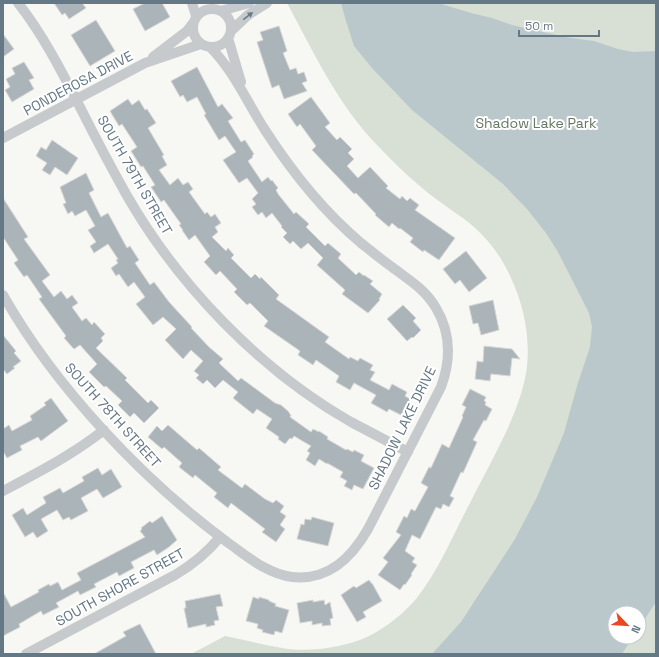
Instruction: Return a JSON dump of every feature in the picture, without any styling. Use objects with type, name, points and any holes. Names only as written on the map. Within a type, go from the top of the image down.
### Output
[{"type":"street","name":"SOUTH 79TH STREET","points":[[18,3],[39,34],[141,218],[168,256],[216,314],[253,350],[315,398],[350,421],[408,452]]},
{"type":"street","points":[[192,3],[195,20],[193,33],[198,41],[205,46],[222,44],[248,15],[267,3]]},
{"type":"street","points":[[195,20],[204,10],[214,7],[249,3]]},
{"type":"street","points":[[214,7],[225,14],[230,22],[229,35]]},
{"type":"street","name":"PONDEROSA DRIVE","points":[[3,138],[145,63],[187,31],[195,20]]},
{"type":"street","name":"SHADOW LAKE DRIVE","points":[[229,35],[243,92]]},
{"type":"street","name":"PONDEROSA DRIVE","points":[[145,63],[205,46]]},
{"type":"street","name":"SHADOW LAKE DRIVE","points":[[205,46],[225,64],[276,147],[307,188],[343,226],[361,242],[425,292],[442,318],[448,342],[448,363],[446,374],[408,452],[361,542],[344,562],[331,570],[306,577],[281,575],[261,566],[220,537]]},
{"type":"street","name":"SOUTH 78TH STREET","points":[[3,295],[6,307],[54,370],[104,430],[161,488],[220,537]]},
{"type":"street","points":[[3,491],[68,456],[104,430]]},
{"type":"street","name":"SOUTH SHORE STREET","points":[[26,654],[180,572],[206,553],[220,537]]},
{"type":"green space","name":"Shadow Lake Park","points":[[287,3],[656,3],[656,654],[191,654],[225,636],[298,650],[340,646],[369,636],[382,629],[400,615],[416,599],[424,588],[445,552],[504,437],[524,384],[527,367],[528,344],[523,310],[516,289],[500,257],[479,231],[413,180],[385,153],[351,113],[317,59]]},
{"type":"shaded area","name":"Shadow Lake Park","points":[[341,3],[438,3],[512,25],[565,37],[594,41],[618,49],[633,52],[656,51],[656,602],[647,616],[647,605],[607,605],[607,645],[628,645],[622,654],[432,654],[461,622],[515,539],[537,497],[564,433],[590,347],[592,327],[589,313],[558,252],[546,233],[527,209],[503,184],[412,110],[372,68],[354,46]]},
{"type":"building","points":[[54,3],[82,3],[86,8],[69,19],[65,13],[62,15]]},
{"type":"building","points":[[145,3],[162,3],[170,17],[145,31],[133,9]]},
{"type":"building","points":[[96,20],[115,51],[90,66],[71,35]]},
{"type":"building","points":[[279,26],[287,51],[283,53],[290,70],[296,68],[298,74],[304,72],[307,81],[302,83],[307,91],[284,99],[279,85],[272,88],[257,42],[263,40],[260,32]]},
{"type":"building","points":[[3,34],[14,49],[3,57]]},
{"type":"building","points":[[24,62],[34,78],[29,80],[34,89],[12,102],[5,90],[10,87],[6,79],[15,74],[12,68]]},
{"type":"building","points":[[197,67],[218,107],[222,104],[233,118],[228,121],[241,142],[245,140],[254,154],[248,161],[262,182],[268,177],[271,181],[272,180],[278,188],[276,190],[278,194],[294,214],[296,212],[309,224],[306,227],[325,246],[328,243],[341,254],[338,258],[356,275],[359,272],[373,281],[370,284],[382,294],[379,299],[380,300],[368,313],[342,294],[345,290],[317,265],[323,258],[308,243],[301,249],[293,241],[290,244],[283,237],[287,233],[272,213],[266,218],[262,212],[258,215],[252,207],[256,204],[252,199],[258,193],[247,178],[239,183],[223,160],[236,152],[225,136],[219,140],[204,115],[206,114],[197,97],[187,102],[183,95],[180,97],[171,81]]},
{"type":"building","points":[[311,97],[330,123],[325,127],[337,140],[340,137],[352,149],[348,153],[354,159],[347,166],[358,178],[370,167],[388,186],[386,188],[400,199],[402,196],[407,201],[410,198],[419,205],[415,210],[455,238],[439,260],[424,250],[423,252],[410,242],[413,238],[400,228],[399,229],[392,223],[389,227],[375,215],[376,214],[356,193],[354,194],[312,150],[316,146],[300,124],[297,127],[288,114]]},
{"type":"building","points":[[128,99],[132,105],[139,100],[156,123],[148,128],[164,155],[162,156],[167,165],[159,170],[170,185],[178,178],[183,185],[188,182],[193,189],[189,192],[205,214],[207,212],[211,217],[215,214],[221,223],[215,227],[218,232],[212,237],[226,251],[228,248],[234,255],[231,258],[251,278],[255,274],[260,279],[261,277],[279,295],[276,299],[329,337],[325,342],[349,359],[350,357],[358,361],[360,358],[373,365],[370,370],[375,372],[370,380],[389,390],[392,384],[407,392],[405,396],[410,399],[401,415],[389,409],[387,412],[371,403],[376,395],[354,383],[350,390],[336,382],[339,376],[316,360],[313,365],[298,355],[300,351],[264,326],[268,321],[250,303],[247,305],[234,292],[237,289],[220,271],[216,275],[204,262],[210,256],[195,235],[189,240],[179,225],[181,224],[164,200],[161,202],[151,187],[155,185],[131,151],[137,147],[122,124],[119,126],[110,111]]},
{"type":"building","points":[[52,140],[78,158],[67,175],[55,167],[50,175],[42,170],[47,163],[36,156],[41,147],[46,150]]},
{"type":"building","points":[[86,173],[94,190],[89,193],[101,217],[108,213],[127,248],[130,246],[139,260],[135,263],[150,285],[154,282],[169,302],[192,327],[191,328],[223,359],[219,363],[238,381],[241,378],[275,403],[281,405],[289,412],[291,415],[290,417],[311,432],[313,429],[319,431],[328,437],[327,439],[346,450],[347,449],[353,452],[354,450],[364,455],[361,461],[374,468],[363,489],[354,485],[352,490],[344,486],[347,481],[340,477],[343,472],[327,463],[319,459],[315,466],[306,460],[310,453],[307,451],[311,446],[294,436],[285,444],[278,439],[279,437],[266,428],[272,419],[257,409],[253,414],[233,398],[238,392],[223,380],[215,388],[207,380],[203,384],[196,378],[199,375],[194,371],[203,361],[191,350],[183,359],[165,340],[176,329],[163,317],[153,325],[136,304],[145,297],[134,282],[128,287],[119,274],[116,276],[111,268],[118,263],[116,260],[118,259],[108,244],[94,253],[90,246],[96,242],[88,230],[95,226],[86,210],[75,216],[72,211],[68,214],[63,204],[66,203],[60,187]]},
{"type":"building","points":[[3,198],[28,237],[24,239],[50,275],[42,281],[54,297],[61,291],[67,299],[72,295],[78,303],[72,307],[82,321],[86,318],[92,325],[94,322],[105,334],[101,338],[103,341],[96,348],[127,378],[125,380],[148,403],[151,400],[159,408],[144,423],[134,413],[130,417],[118,405],[122,401],[106,386],[104,387],[89,372],[97,364],[80,345],[74,349],[64,338],[66,336],[39,299],[42,297],[27,275],[24,277],[14,263],[18,260],[3,237]]},
{"type":"building","points":[[466,251],[487,278],[469,292],[460,280],[455,284],[443,269]]},
{"type":"building","points":[[493,300],[499,330],[481,335],[478,323],[473,324],[469,306]]},
{"type":"building","points":[[403,305],[416,318],[413,321],[421,330],[413,338],[412,337],[407,341],[387,319]]},
{"type":"building","points":[[3,335],[16,351],[14,353],[21,361],[7,374],[3,369]]},
{"type":"building","points":[[484,346],[512,349],[520,359],[512,358],[510,376],[491,374],[490,381],[475,379],[477,361],[483,362]]},
{"type":"building","points":[[470,389],[486,397],[484,401],[486,402],[485,405],[492,409],[473,440],[477,442],[463,473],[461,472],[450,496],[454,498],[449,507],[443,504],[441,509],[436,507],[420,539],[412,535],[405,551],[415,558],[412,562],[417,565],[411,574],[412,575],[400,590],[378,575],[388,562],[383,558],[401,535],[396,532],[404,516],[407,518],[411,509],[415,511],[428,487],[421,483],[429,467],[431,468],[442,444],[449,448],[463,417],[462,416],[466,407],[462,405]]},
{"type":"building","points":[[51,398],[68,421],[41,441],[38,437],[20,446],[22,450],[7,458],[3,451],[3,429],[9,425],[12,431],[32,420],[30,416],[46,405],[44,403]]},
{"type":"building","points":[[168,425],[197,450],[199,448],[221,467],[218,470],[242,488],[245,484],[265,499],[273,503],[276,500],[284,506],[280,512],[286,516],[280,525],[285,529],[276,542],[262,532],[265,529],[231,503],[228,508],[214,497],[217,493],[195,475],[193,478],[179,467],[182,463],[164,447],[162,449],[148,437],[157,426],[162,431]]},
{"type":"building","points":[[98,468],[102,475],[111,469],[122,487],[103,498],[97,489],[81,498],[88,511],[71,520],[69,517],[63,520],[57,510],[41,519],[48,531],[37,538],[33,532],[25,537],[12,515],[23,508],[27,515],[46,503],[43,497],[60,488],[63,493],[84,481],[82,477]]},
{"type":"building","points":[[162,516],[177,540],[169,547],[157,555],[154,550],[131,562],[134,568],[119,576],[117,572],[94,584],[96,587],[80,595],[78,591],[56,603],[59,607],[43,615],[41,611],[19,624],[20,627],[3,636],[3,592],[11,607],[39,592],[38,590],[49,584],[50,586],[58,582],[62,590],[81,580],[77,573],[145,537],[140,531],[142,529],[141,528],[150,521],[152,523]]},
{"type":"building","points":[[312,517],[334,523],[328,546],[297,539],[301,524],[304,525],[305,519],[311,520]]},
{"type":"building","points":[[369,580],[382,601],[363,612],[366,617],[357,622],[341,595],[354,586],[356,588]]},
{"type":"building","points":[[220,594],[223,606],[216,607],[219,620],[214,621],[215,625],[206,627],[206,624],[188,628],[184,608],[186,608],[185,601]]},
{"type":"building","points":[[253,597],[269,600],[276,604],[275,606],[289,610],[282,633],[275,631],[274,635],[262,632],[263,630],[257,628],[258,624],[246,621]]},
{"type":"building","points":[[313,600],[313,602],[324,600],[325,605],[330,602],[333,618],[330,619],[331,625],[322,626],[322,623],[312,625],[312,621],[300,623],[297,603]]},
{"type":"building","points":[[140,624],[156,654],[94,654],[126,636],[123,632]]}]
